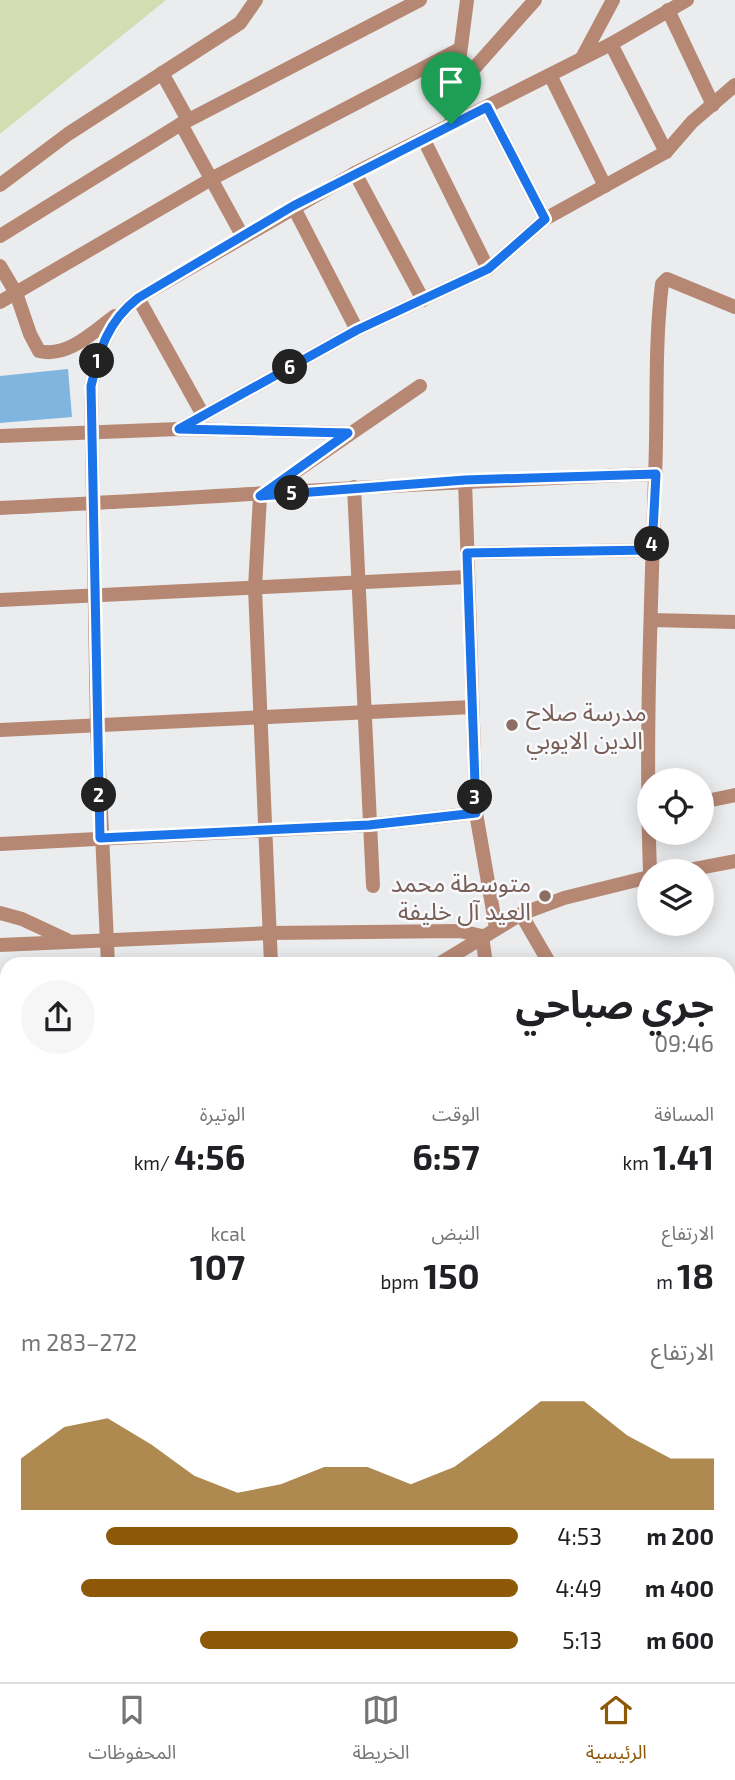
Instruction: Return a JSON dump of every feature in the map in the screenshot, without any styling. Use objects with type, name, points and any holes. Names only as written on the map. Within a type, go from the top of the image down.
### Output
[{"type":"street","points":[[0,185],[30,160],[240,23],[256,0]]},
{"type":"street","points":[[389,19],[390,0]]},
{"type":"street","points":[[0,236],[184,122],[389,19],[420,0]]},
{"type":"street","points":[[454,91],[535,0]]},
{"type":"street","points":[[582,58],[613,0]]},
{"type":"street","points":[[0,266],[16,293],[39,351],[51,354],[69,349],[138,298],[293,206],[611,44],[687,0]]},
{"type":"street","points":[[451,124],[458,50],[468,4]]},
{"type":"street","points":[[668,10],[713,105]]},
{"type":"street","points":[[611,44],[666,152]]},
{"type":"street","points":[[0,302],[213,178],[458,50]]},
{"type":"street","points":[[162,73],[243,237]]},
{"type":"street","points":[[550,75],[605,186]]},
{"type":"street","points":[[179,429],[357,330],[488,269],[545,219],[666,152],[692,122],[735,85]]},
{"type":"street","points":[[487,107],[545,219]]},
{"type":"street","points":[[424,140],[488,269]]},
{"type":"street","points":[[355,173],[423,300]]},
{"type":"street","points":[[293,206],[357,330]]},
{"type":"street","points":[[649,768],[656,359],[662,284],[667,279],[680,282],[735,307]]},
{"type":"street","points":[[138,298],[203,415]]},
{"type":"street","points":[[108,957],[100,838],[91,386],[100,349],[119,313]]},
{"type":"street","points":[[260,496],[420,386]]},
{"type":"street","points":[[0,436],[179,429],[348,433]]},
{"type":"street","points":[[0,508],[260,496],[465,480],[656,474]]},
{"type":"street","points":[[465,480],[476,813],[496,928]]},
{"type":"street","points":[[354,487],[362,714],[373,886]]},
{"type":"street","points":[[260,496],[255,588],[271,957]]},
{"type":"street","points":[[467,553],[652,550]]},
{"type":"street","points":[[0,600],[255,588],[358,580],[467,577]]},
{"type":"street","points":[[651,620],[735,622]]},
{"type":"street","points":[[0,730],[472,707]]},
{"type":"street","points":[[714,799],[735,795]]},
{"type":"street","points":[[0,844],[369,825],[476,813]]},
{"type":"street","points":[[714,865],[735,861]]},
{"type":"street","points":[[450,957],[521,914],[564,898],[637,880]]},
{"type":"street","points":[[0,914],[22,919],[69,941]]},
{"type":"street","points":[[521,914],[546,957]]},
{"type":"street","points":[[0,945],[271,933],[460,931],[482,936]]},
{"type":"street","points":[[482,936],[485,957]]},
{"type":"green space","points":[[0,0],[166,0],[0,134]]},
{"type":"building","points":[[68,369],[72,417],[0,423],[0,376]]},
{"type":"place","name":"مدرسة صلاح الدين الايوبي","points":[[512,725]]},
{"type":"place","name":"متوسطة محمد العيد آل خليفة","points":[[545,896]]},
{"type":"route","points":[[487,107],[545,219],[488,269],[357,330],[179,429],[348,433],[260,496],[465,480],[656,474],[652,550],[467,553],[476,813],[369,825],[100,838],[91,386],[100,349],[119,313],[138,298],[293,206],[451,124],[487,107]]}]
